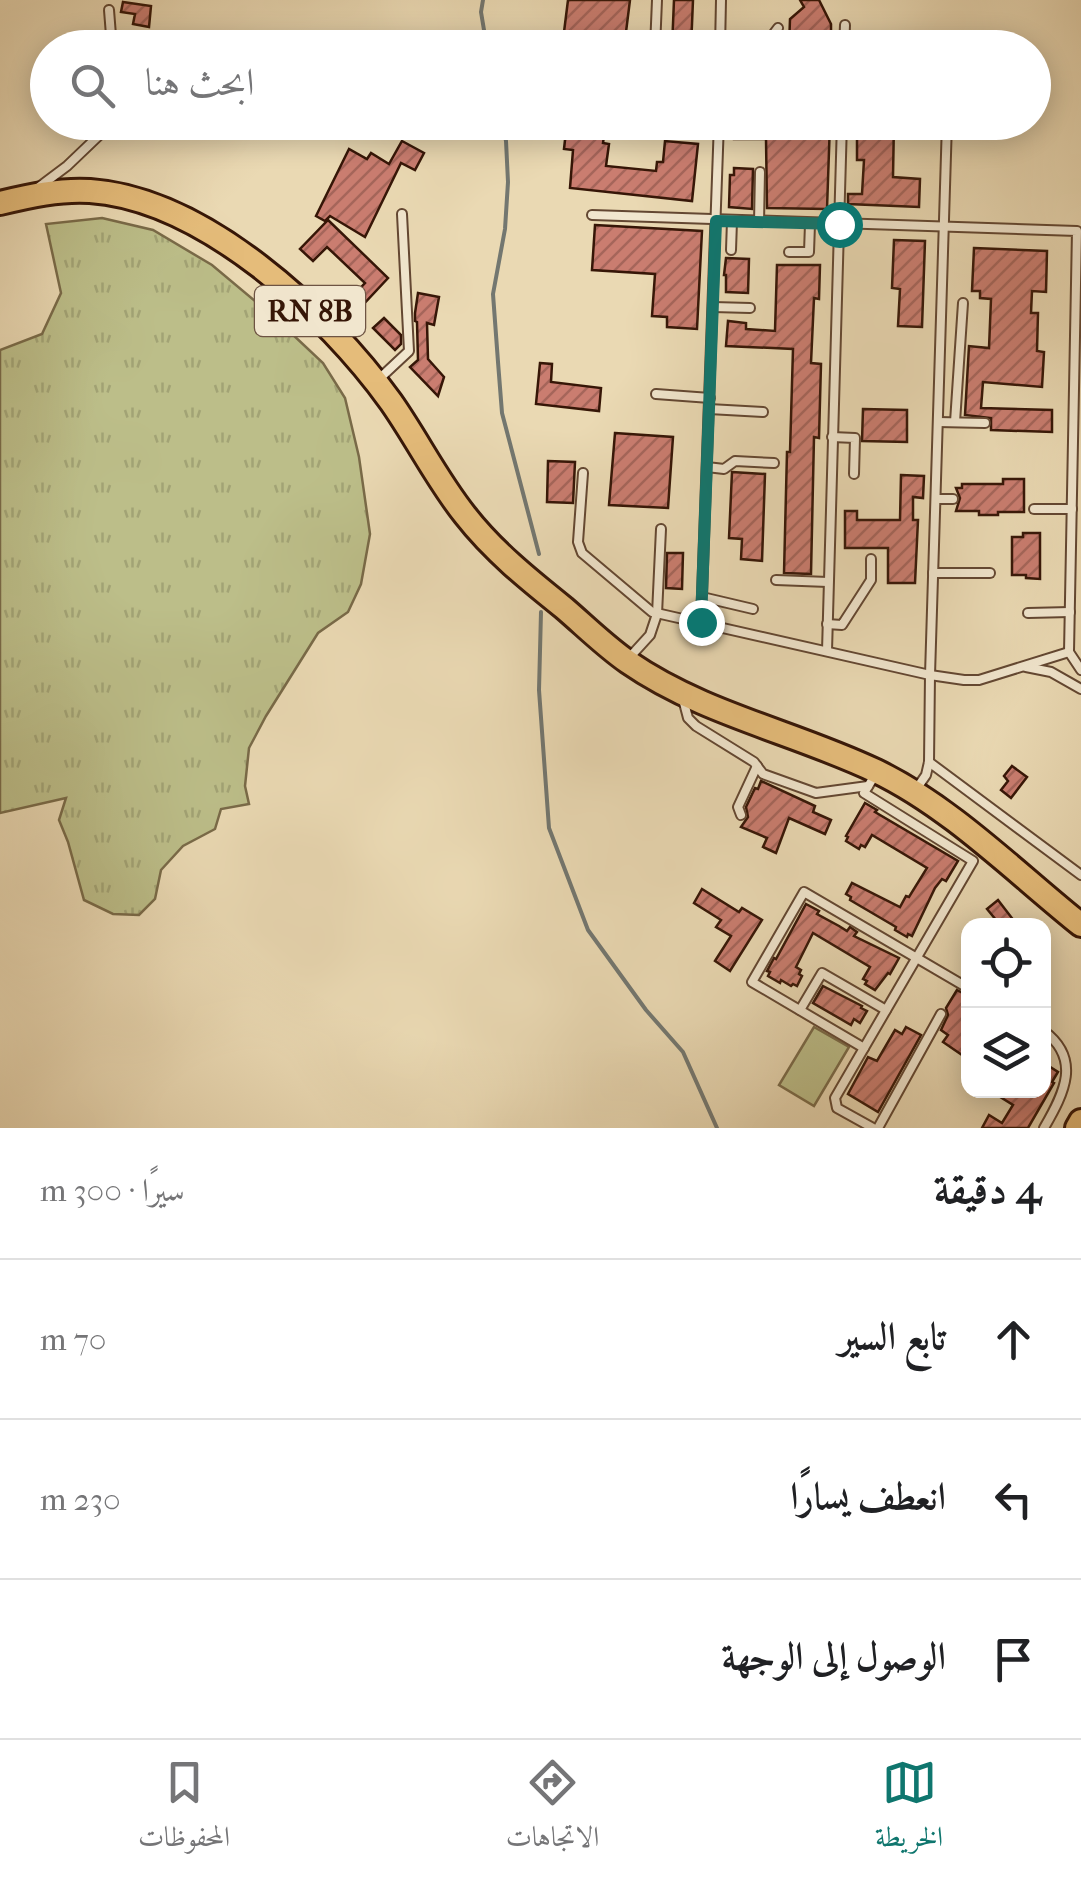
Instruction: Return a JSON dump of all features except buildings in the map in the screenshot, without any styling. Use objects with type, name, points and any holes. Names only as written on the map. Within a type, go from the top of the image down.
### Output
[{"type":"main road","name":"RN 8B","points":[[11,200],[76,184],[138,200],[198,224],[283,287],[331,329],[376,382],[443,484],[488,542],[626,661],[682,694],[873,779],[914,792],[978,853],[1081,925]]},
{"type":"main road","name":"RN 8B","points":[[1059,907],[1081,935]]},
{"type":"main road","points":[[1077,1128],[1081,1122]]},
{"type":"lane","points":[[656,30],[657,0]]},
{"type":"lane","points":[[720,30],[721,0]]},
{"type":"lane","points":[[109,10],[111,30]]},
{"type":"lane","points":[[844,25],[844,30]]},
{"type":"lane","points":[[11,200],[67,166],[94,140]]},
{"type":"lane","points":[[701,622],[718,140]]},
{"type":"lane","points":[[827,651],[841,140]]},
{"type":"lane","points":[[914,792],[926,775],[929,762],[946,140]]},
{"type":"lane","points":[[67,166],[76,184]]},
{"type":"lane","points":[[759,222],[760,172]]},
{"type":"lane","points":[[376,382],[409,351],[402,214]]},
{"type":"lane","points":[[592,215],[1079,231],[1069,652],[1081,670]]},
{"type":"lane","points":[[731,250],[732,222]]},
{"type":"lane","points":[[789,252],[810,252],[810,224]]},
{"type":"lane","points":[[955,422],[962,303]]},
{"type":"lane","points":[[713,308],[750,308]]},
{"type":"lane","points":[[656,394],[710,398]]},
{"type":"lane","points":[[709,409],[762,412]]},
{"type":"lane","points":[[938,422],[985,423]]},
{"type":"lane","points":[[832,437],[855,438],[854,474]]},
{"type":"lane","points":[[707,467],[724,468],[735,461],[774,463]]},
{"type":"lane","points":[[583,473],[578,542],[582,552],[657,614],[964,680],[979,680],[1069,652]]},
{"type":"lane","points":[[936,499],[953,499]]},
{"type":"lane","points":[[1034,509],[1072,509]]},
{"type":"lane","points":[[626,661],[650,635],[657,614],[662,530]]},
{"type":"lane","points":[[828,624],[842,626],[871,580],[871,559]]},
{"type":"lane","points":[[933,573],[990,572]]},
{"type":"lane","points":[[776,580],[828,582]]},
{"type":"lane","points":[[702,598],[753,609]]},
{"type":"lane","points":[[1028,613],[1070,612]]},
{"type":"lane","points":[[1024,666],[1051,672],[1081,689]]},
{"type":"lane","points":[[682,694],[688,718],[696,726],[757,766],[763,774],[816,793],[873,779]]},
{"type":"lane","points":[[929,762],[1081,874]]},
{"type":"lane","points":[[741,815],[738,807],[757,766]]},
{"type":"lane","points":[[873,779],[864,793],[978,853],[835,1098],[838,1108],[875,1128],[941,1014]]},
{"type":"lane","points":[[864,1048],[752,982],[804,892],[961,984]]},
{"type":"lane","points":[[800,1010],[822,972],[886,1010]]},
{"type":"lane","points":[[1044,1128],[1069,1085],[1072,1072],[1068,1053],[1051,1034]]},
{"type":"green space","points":[[102,218],[153,230],[212,265],[323,363],[345,398],[359,457],[370,534],[361,584],[348,612],[318,633],[249,748],[245,786],[249,804],[221,809],[215,829],[183,846],[161,870],[155,899],[139,915],[113,914],[84,900],[59,820],[66,798],[0,813],[0,350],[42,334],[61,293],[46,224]]},
{"type":"green space","points":[[814,1027],[849,1047],[814,1106],[779,1085]]},
{"type":"waterway","points":[[483,0],[484,30]]},
{"type":"waterway","points":[[506,140],[505,229],[493,294],[502,413],[539,554]]},
{"type":"waterway","points":[[541,612],[539,690],[549,828],[588,930],[646,1010],[683,1052],[717,1128]]},
{"type":"route","points":[[701,622],[716,221],[839,224]]}]
